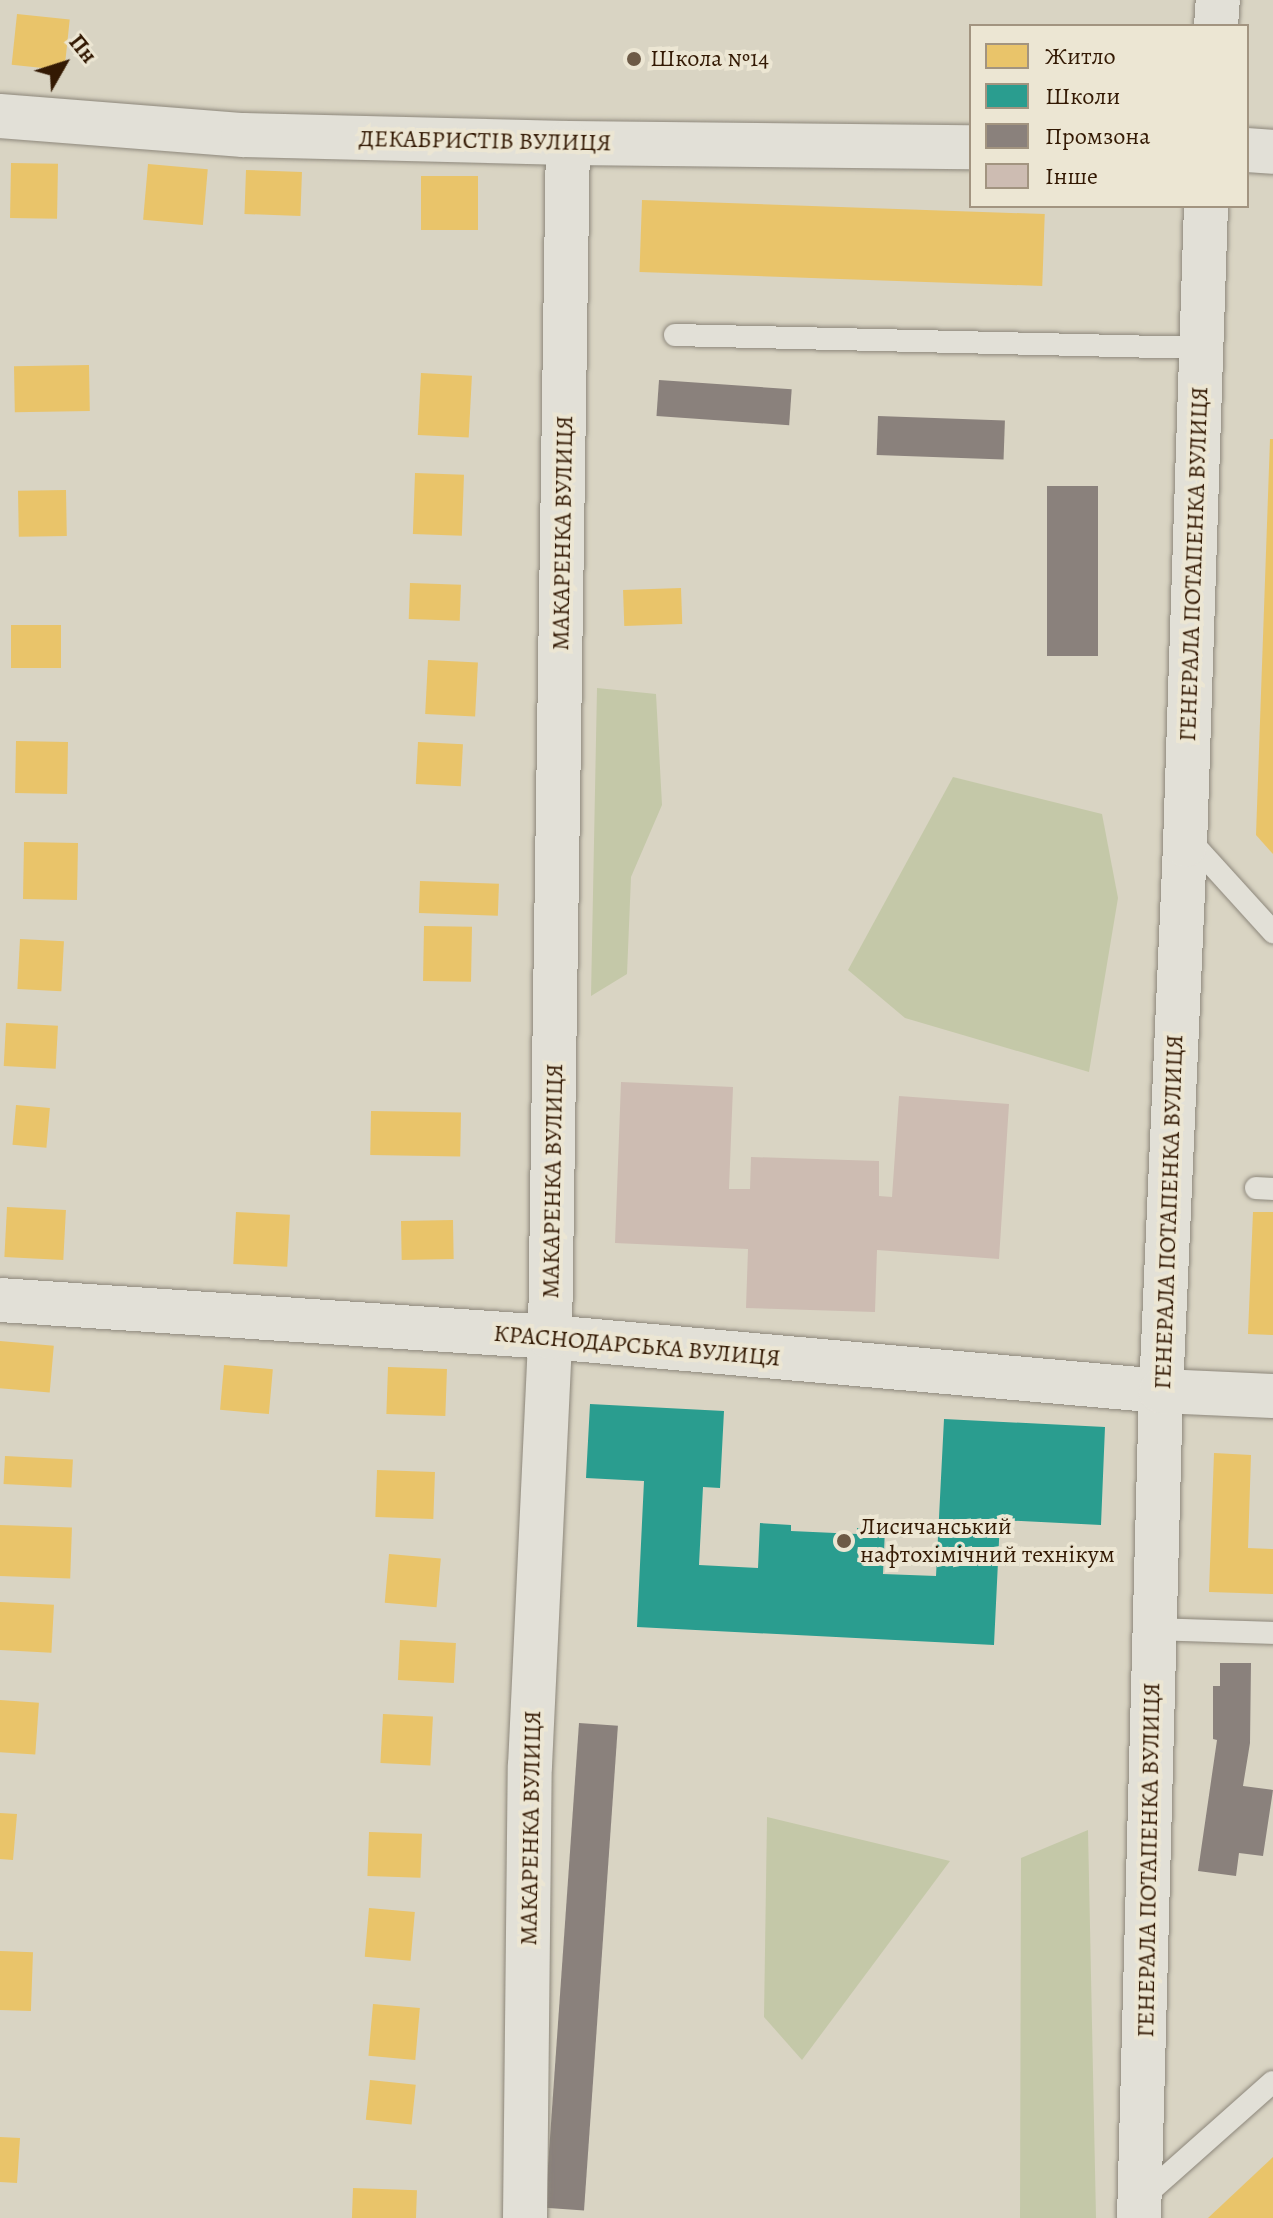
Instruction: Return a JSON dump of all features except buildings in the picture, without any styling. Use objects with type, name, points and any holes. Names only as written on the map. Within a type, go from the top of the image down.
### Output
[{"type":"street","points":[[1216,24],[1218,0]]},
{"type":"street","name":"ДЕКАБРИСТІВ ВУЛИЦЯ","points":[[0,116],[243,135],[568,143],[969,147]]},
{"type":"street","name":"МАКАРЕНКА ВУЛИЦЯ","points":[[525,2218],[530,1766],[550,1337],[568,143]]},
{"type":"street","points":[[1249,150],[1273,152]]},
{"type":"street","name":"ГЕНЕРАЛА ПОТАПЕНКА ВУЛИЦЯ","points":[[1140,2209],[1161,1391],[1185,835],[1206,208]]},
{"type":"street","name":"КРАСНОДАРСЬКА ВУЛИЦЯ","points":[[0,1300],[550,1337],[1161,1391],[1273,1396]]},
{"type":"lane","points":[[675,335],[1201,348]]},
{"type":"lane","points":[[1185,835],[1273,932]]},
{"type":"lane","points":[[1155,1629],[1273,1633]]},
{"type":"lane","points":[[1140,2209],[1273,2082]]},
{"type":"green space","points":[[597,688],[656,694],[662,805],[631,877],[627,974],[591,996]]},
{"type":"green space","points":[[953,777],[1102,814],[1118,898],[1089,1072],[905,1018],[848,970]]},
{"type":"green space","points":[[767,1817],[950,1861],[802,2060],[764,2017]]},
{"type":"green space","points":[[1088,1830],[1096,2218],[1020,2218],[1021,1858]]},
{"type":"place","name":"Школа №14","points":[[634,59]]},
{"type":"place","name":"Лисичанський нафтохімічний технікум","points":[[844,1541]]}]
